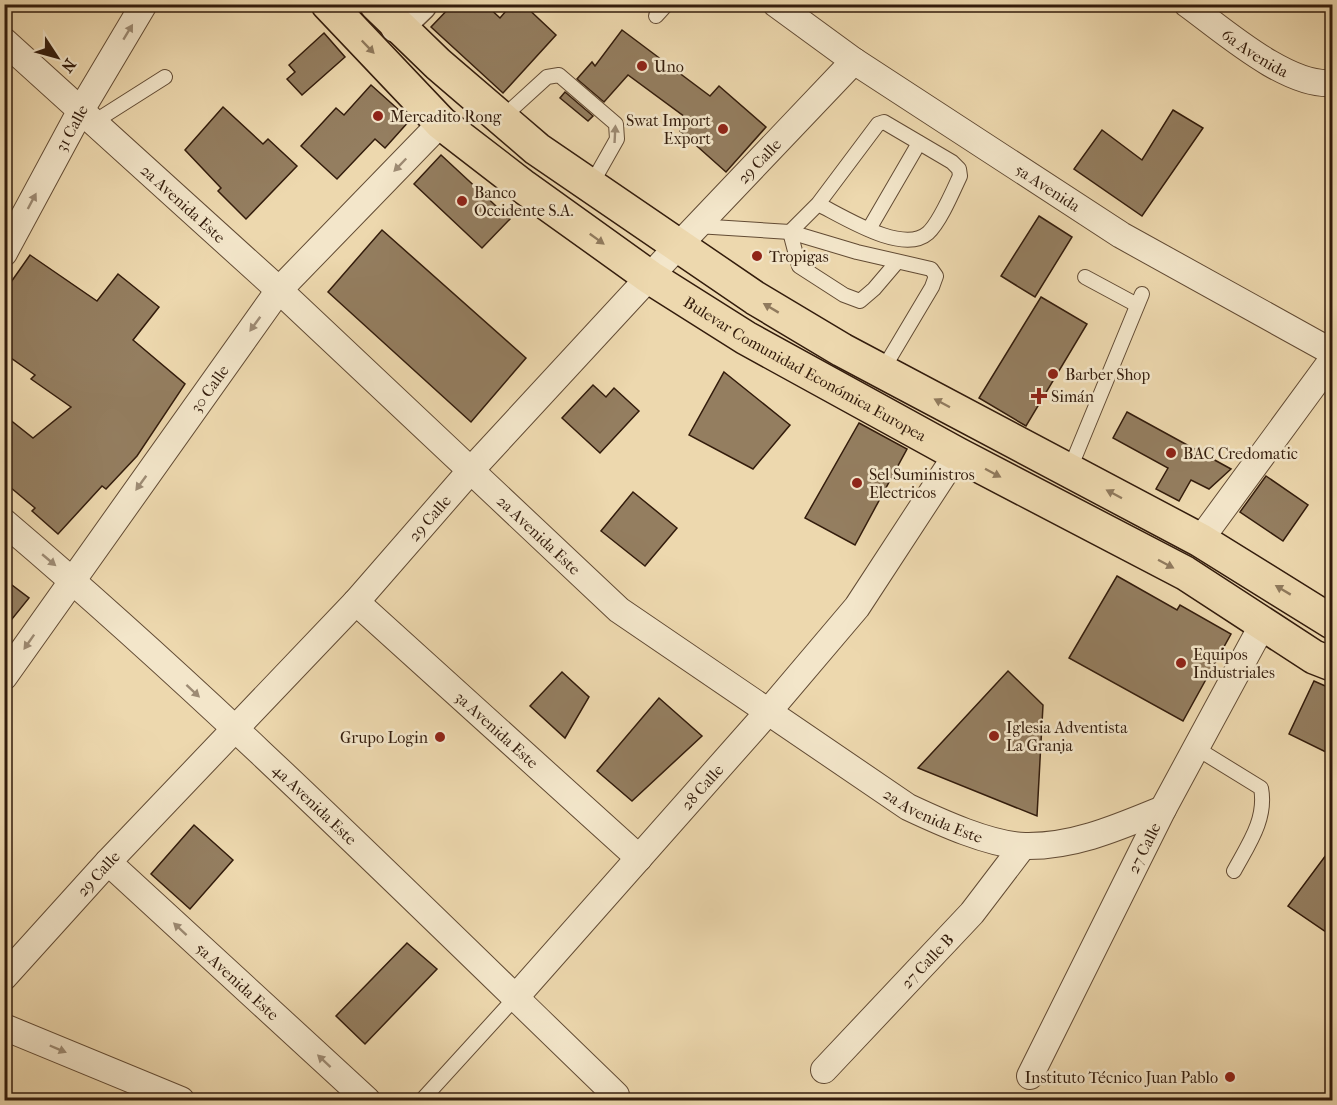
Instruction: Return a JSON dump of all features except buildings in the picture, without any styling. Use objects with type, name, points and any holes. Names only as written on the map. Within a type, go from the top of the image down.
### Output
[{"type":"main road","name":"Bulevar Comunidad Económica Europea","points":[[328,4],[441,123],[524,187],[651,278],[746,338],[957,454],[1185,573],[1314,657],[1332,664]]},
{"type":"main road","name":"Bulevar Comunidad Económica Europea","points":[[398,12],[502,118],[537,149],[591,185],[687,236],[755,298],[882,371],[1200,540],[1332,622]]},
{"type":"street","name":"31 Calle","points":[[4,253],[88,116],[144,4]]},
{"type":"street","name":"5a Avenida","points":[[777,4],[854,62],[1121,235],[1332,352]]},
{"type":"street","name":"6a Avenida","points":[[1187,4],[1290,74],[1322,84],[1332,83]]},
{"type":"street","name":"2a Avenida Este","points":[[4,41],[279,290],[619,610],[908,807],[949,826],[1023,846],[1047,845],[1095,836],[1163,809]]},
{"type":"street","name":"29 Calle","points":[[4,977],[108,862],[356,602],[471,470],[651,278],[687,236],[854,62]]},
{"type":"street","name":"30 Calle","points":[[4,677],[279,290],[441,123]]},
{"type":"street","points":[[1200,540],[1332,360]]},
{"type":"street","name":"28 Calle","points":[[515,998],[768,712],[857,607],[957,454]]},
{"type":"street","name":"4a Avenida Este","points":[[4,522],[72,579],[235,730],[616,1095]]},
{"type":"street","name":"3a Avenida Este","points":[[356,602],[639,858]]},
{"type":"street","name":"27 Calle","points":[[1030,1076],[1163,809],[1263,624]]},
{"type":"street","name":"27 Calle B","points":[[824,1070],[972,913],[1023,846]]},
{"type":"street","name":"5a Avenida Este","points":[[108,862],[367,1101]]},
{"type":"street","points":[[4,1027],[181,1101]]},
{"type":"lane","points":[[656,16],[667,4]]},
{"type":"lane","points":[[502,118],[547,77],[559,75],[616,124],[617,139],[591,185]]},
{"type":"lane","points":[[88,116],[165,77]]},
{"type":"lane","points":[[790,232],[818,204],[878,124],[884,122],[952,162],[959,169],[960,176],[930,232],[918,240],[887,238],[818,204]]},
{"type":"lane","points":[[869,229],[919,143]]},
{"type":"lane","points":[[790,232],[799,266],[844,295],[860,301],[874,289],[897,262]]},
{"type":"lane","points":[[687,236],[790,232],[897,262],[931,269],[936,276],[882,371]]},
{"type":"lane","points":[[1069,471],[1139,300],[1085,278]]},
{"type":"lane","points":[[1196,748],[1261,788],[1264,802],[1259,824],[1234,872]]},
{"type":"lane","name":"28 Calle","points":[[422,1100],[515,998]]},
{"type":"place","name":"Uno","points":[[642,66]]},
{"type":"place","name":"Mercadito Rong","points":[[378,116]]},
{"type":"place","name":"Swat Import Export","points":[[723,129]]},
{"type":"place","name":"Banco Occidente S.A.","points":[[462,201]]},
{"type":"place","name":"Tropigas","points":[[757,256]]},
{"type":"place","name":"Barber Shop","points":[[1053,374]]},
{"type":"place","name":"Simán","points":[[1039,396]]},
{"type":"place","name":"BAC Credomatic","points":[[1171,453]]},
{"type":"place","name":"Sel Suministros Electricos","points":[[857,483]]},
{"type":"place","name":"Equipos Industriales","points":[[1181,663]]},
{"type":"place","name":"Iglesia Adventista La Granja","points":[[994,736]]},
{"type":"place","name":"Grupo Login","points":[[440,737]]},
{"type":"place","name":"Instituto Técnico Juan Pablo","points":[[1230,1077]]}]
